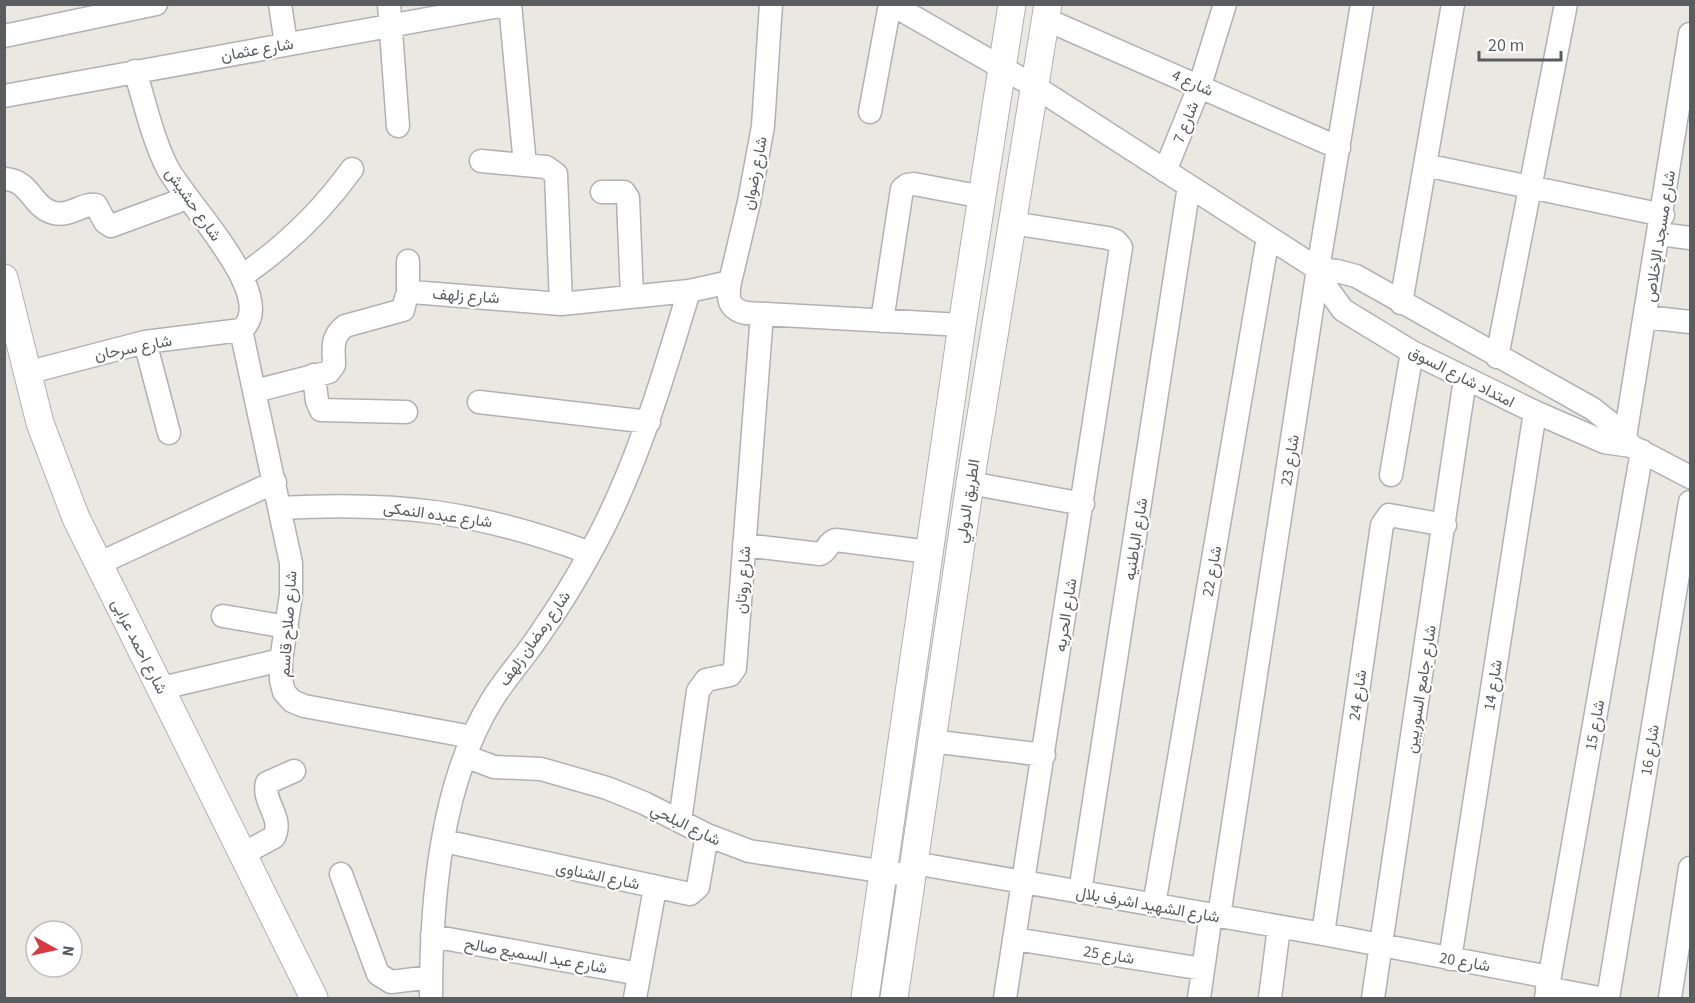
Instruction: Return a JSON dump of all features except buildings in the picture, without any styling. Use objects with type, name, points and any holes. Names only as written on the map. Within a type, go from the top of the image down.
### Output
[{"type":"street","points":[[4,36],[156,4]]},
{"type":"street","points":[[279,4],[286,44]]},
{"type":"street","points":[[510,4],[525,165]]},
{"type":"street","name":"شارع عثمان","points":[[4,96],[286,44],[389,15],[510,4]]},
{"type":"street","name":"شارع رضوان","points":[[762,314],[736,311],[730,305],[727,294],[749,202],[763,126],[771,4]]},
{"type":"street","points":[[870,112],[890,4]]},
{"type":"street","name":"امتداد شارع السوق","points":[[890,4],[1034,86],[1318,269],[1356,276],[1593,410],[1633,445],[1690,477]]},
{"type":"street","name":"الطريق الدولي","points":[[865,999],[962,325],[1012,4]]},
{"type":"street","name":"شارع 7","points":[[1165,171],[1200,85],[1225,4]]},
{"type":"street","name":"شارع 23","points":[[1199,999],[1215,915],[1362,4]]},
{"type":"street","points":[[1401,303],[1454,4]]},
{"type":"street","points":[[1497,357],[1566,4]]},
{"type":"street","name":"الطريق الدولي","points":[[894,999],[970,483],[1046,12]]},
{"type":"street","name":"شارع 4","points":[[1046,12],[1339,148]]},
{"type":"street","points":[[389,15],[398,126]]},
{"type":"street","name":"شارع مسجد الإخلاص","points":[[1633,445],[1646,317],[1661,224],[1681,160],[1690,34]]},
{"type":"street","name":"شارع حشيش","points":[[135,71],[159,150],[167,168],[242,276],[252,309],[248,325],[241,330]]},
{"type":"street","points":[[481,161],[546,167],[556,174],[561,304]]},
{"type":"street","points":[[1425,165],[1531,186],[1661,224],[1690,238]]},
{"type":"street","points":[[242,276],[294,237],[317,213],[352,169]]},
{"type":"street","points":[[4,179],[20,182],[51,213],[60,214],[96,205],[105,222],[111,226],[187,198]]},
{"type":"street","points":[[882,321],[902,189],[914,184],[983,196]]},
{"type":"street","name":"شارع الباطنيه","points":[[1080,892],[1189,186]]},
{"type":"street","points":[[602,192],[624,192],[628,198],[632,296]]},
{"type":"street","name":"شارع الحريه","points":[[1005,999],[1121,256],[1121,248],[1116,241],[1108,238],[1012,223]]},
{"type":"street","name":"شارع 22","points":[[1154,905],[1268,237]]},
{"type":"street","points":[[408,261],[408,294]]},
{"type":"street","name":"امتداد شارع السوق","points":[[1318,269],[1328,291],[1343,310],[1412,352],[1598,440],[1633,445]]},
{"type":"street","name":"شارع احمد عرابى","points":[[4,278],[26,373],[57,471],[98,564],[162,688],[314,999]]},
{"type":"street","name":"شارع زلهف","points":[[255,391],[333,369],[333,343],[339,331],[345,326],[403,310],[408,294],[416,292],[561,304],[689,291],[730,282]]},
{"type":"street","name":"شارع رمضان زلهف","points":[[431,988],[432,936],[444,841],[453,792],[468,747],[491,701],[539,636],[590,553],[622,489],[649,422],[689,291]]},
{"type":"street","points":[[762,314],[962,325]]},
{"type":"street","name":"شارع روتان","points":[[680,821],[698,691],[706,680],[730,675],[735,668],[762,314]]},
{"type":"street","points":[[1646,317],[1690,322]]},
{"type":"street","name":"شارع سرحان","points":[[26,373],[146,342],[241,330]]},
{"type":"street","name":"شارع صلاح قاسم","points":[[241,330],[291,563],[291,595],[281,660],[284,692],[292,701],[304,706],[468,747]]},
{"type":"street","points":[[146,342],[169,433]]},
{"type":"street","points":[[1391,475],[1412,352]]},
{"type":"street","points":[[314,375],[316,401],[321,410],[406,412]]},
{"type":"street","name":"شارع جامع السوريين","points":[[1373,999],[1465,379]]},
{"type":"street","points":[[479,402],[649,422]]},
{"type":"street","name":"شارع 14","points":[[1450,959],[1535,412]]},
{"type":"street","name":"شارع 15","points":[[1547,988],[1633,445]]},
{"type":"street","points":[[98,564],[274,482]]},
{"type":"street","points":[[970,483],[1083,504]]},
{"type":"street","name":"شارع 16","points":[[1608,999],[1690,502]]},
{"type":"street","name":"شارع عبده النمكى","points":[[280,508],[344,504],[438,511],[531,531],[590,553]]},
{"type":"street","name":"شارع 24","points":[[1323,934],[1382,525],[1389,515],[1445,525]]},
{"type":"street","points":[[744,545],[820,554],[836,540],[929,552]]},
{"type":"street","points":[[223,616],[287,627]]},
{"type":"street","points":[[162,688],[281,660]]},
{"type":"street","points":[[931,741],[1044,755]]},
{"type":"street","name":"شارع البلحي","points":[[468,747],[494,767],[541,769],[569,776],[644,803],[707,835],[771,856],[883,872],[913,870]]},
{"type":"street","points":[[243,854],[274,837],[278,824],[266,793],[267,783],[269,780],[294,771]]},
{"type":"street","name":"شارع الشناوى","points":[[444,841],[684,894],[695,892],[707,835]]},
{"type":"street","points":[[1670,999],[1690,868]]},
{"type":"street","name":"شارع الشهيد اشرف بلال","points":[[913,870],[1024,882],[1381,946]]},
{"type":"street","points":[[341,873],[378,974],[391,982],[431,988]]},
{"type":"street","points":[[635,999],[654,888]]},
{"type":"street","points":[[1270,999],[1279,927]]},
{"type":"street","name":"شارع عبد السميع صالح","points":[[432,936],[639,974]]},
{"type":"street","name":"شارع 25","points":[[1015,939],[1203,969]]},
{"type":"street","name":"شارع 20","points":[[1381,946],[1450,959],[1547,988],[1599,999]]}]
